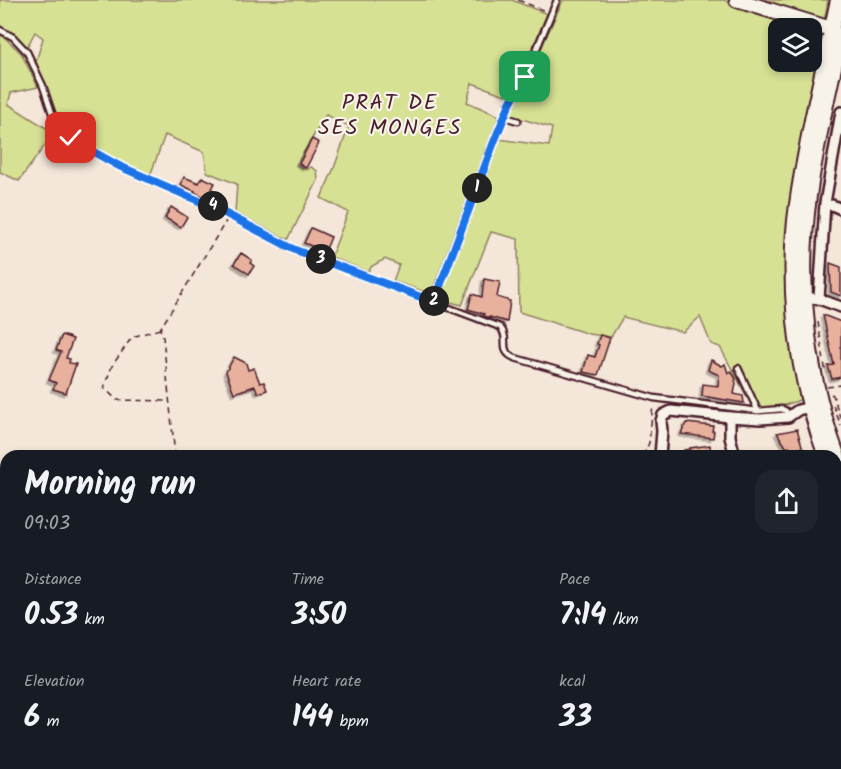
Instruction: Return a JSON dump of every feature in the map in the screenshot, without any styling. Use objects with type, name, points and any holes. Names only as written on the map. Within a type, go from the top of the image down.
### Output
[{"type":"street","points":[[737,0],[838,32]]},
{"type":"street","points":[[835,450],[816,389],[804,297],[809,196],[838,32],[836,6]]},
{"type":"street","points":[[824,450],[810,407],[799,356],[793,298],[793,245],[797,201],[804,162],[838,32]]},
{"type":"street","points":[[819,299],[819,277],[841,112]]},
{"type":"street","points":[[804,297],[819,299],[841,307]]},
{"type":"street","points":[[660,450],[661,421],[663,415],[671,411],[760,419],[788,417],[798,410],[810,407]]},
{"type":"street","points":[[730,417],[730,437],[733,450]]},
{"type":"lane","points":[[434,302],[494,142],[517,89],[525,77],[557,0]]},
{"type":"lane","points":[[0,30],[14,37],[27,52],[43,86],[56,125],[71,138],[119,166],[230,215],[295,250],[500,327],[505,334],[505,349],[511,357],[654,398],[758,411],[782,409],[786,411],[788,417]]},
{"type":"lane","points":[[505,117],[518,121]]},
{"type":"lane","points":[[738,368],[758,411]]},
{"type":"path","points":[[518,0],[551,14]]},
{"type":"path","points":[[169,401],[117,400],[104,388],[112,366],[132,337],[160,329],[230,215]]},
{"type":"path","points":[[818,320],[826,376]]},
{"type":"path","points":[[160,329],[163,337],[174,450]]},
{"type":"path","points":[[823,388],[841,385]]},
{"type":"path","points":[[829,393],[841,426]]},
{"type":"path","points":[[646,450],[649,443],[654,398]]},
{"type":"green space","points":[[0,0],[512,0],[547,14],[522,73],[508,96],[472,83],[467,102],[499,116],[431,294],[393,281],[399,265],[385,259],[372,266],[368,272],[331,257],[348,212],[321,198],[349,126],[326,115],[296,165],[307,170],[311,167],[317,171],[318,180],[288,240],[235,213],[237,184],[207,172],[204,152],[165,135],[150,176],[125,166],[69,133],[59,122],[36,62],[43,38],[35,32],[27,47],[19,38],[0,26]]},
{"type":"green space","points":[[563,0],[724,0],[777,18],[768,18],[768,72],[814,72],[794,174],[787,270],[789,334],[800,400],[773,409],[753,408],[720,347],[711,344],[700,317],[683,332],[623,317],[611,337],[589,334],[519,312],[518,239],[491,232],[462,305],[439,299],[498,139],[549,146],[552,128],[509,115],[514,100],[535,62]]},
{"type":"green space","points":[[762,0],[828,0],[824,21],[822,18],[815,18]]},
{"type":"green space","points":[[0,35],[21,53],[38,87],[11,93],[8,104],[54,133],[19,181],[0,172]]},
{"type":"building","points":[[312,139],[319,143],[306,168],[299,164]]},
{"type":"building","points":[[184,177],[199,183],[202,177],[215,183],[205,197],[181,185]]},
{"type":"building","points":[[171,207],[187,217],[181,227],[165,218]]},
{"type":"building","points":[[311,228],[331,237],[324,254],[304,243]]},
{"type":"building","points":[[241,253],[252,260],[250,263],[254,266],[249,274],[234,264]]},
{"type":"building","points":[[830,263],[841,267],[841,296],[831,292]]},
{"type":"building","points":[[484,279],[500,282],[497,297],[510,301],[507,322],[483,316],[484,314],[468,309],[472,294],[482,297]]},
{"type":"building","points":[[823,315],[841,322],[841,377],[832,379],[828,366],[834,365]]},
{"type":"building","points":[[62,335],[73,339],[66,358],[70,359],[69,363],[76,364],[66,393],[53,389],[56,383],[49,380],[61,352],[56,350]]},
{"type":"building","points":[[600,335],[610,338],[598,375],[583,372],[588,355],[595,357]]},
{"type":"building","points":[[234,357],[246,363],[248,370],[254,368],[260,383],[264,382],[267,390],[258,393],[255,386],[234,393],[226,372]]},
{"type":"building","points":[[711,360],[722,366],[725,364],[728,373],[731,371],[736,379],[734,394],[743,396],[744,403],[702,396],[703,384],[718,386],[719,375],[708,370]]},
{"type":"building","points":[[686,423],[713,426],[713,438],[681,434]]},
{"type":"building","points":[[797,429],[803,449],[786,447],[777,433]]},
{"type":"building","points":[[710,445],[710,450],[684,450]]},
{"type":"district","name":"PRAT DE SES MONGES","points":[[390,114]]},
{"type":"route","points":[[71,138],[119,166],[213,207],[295,250],[434,302],[494,142],[510,103],[525,77]]}]
